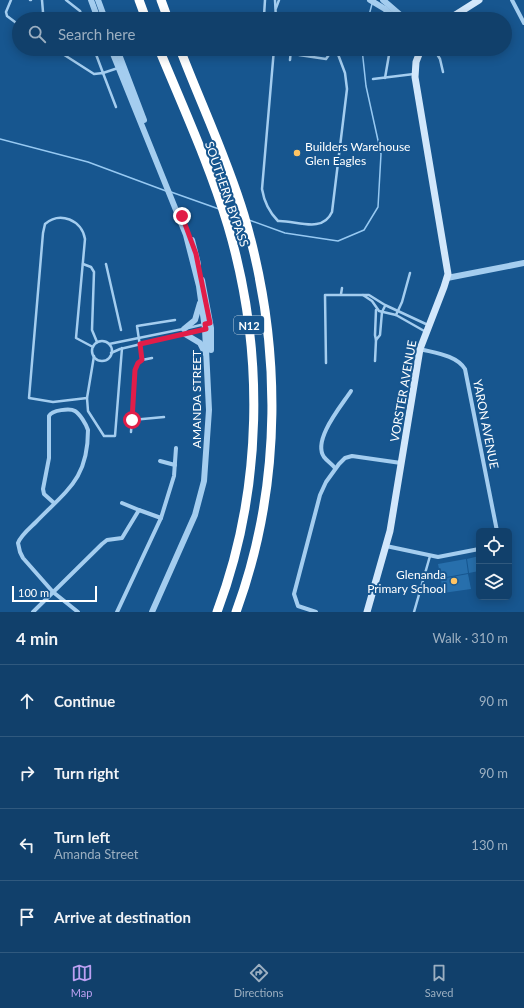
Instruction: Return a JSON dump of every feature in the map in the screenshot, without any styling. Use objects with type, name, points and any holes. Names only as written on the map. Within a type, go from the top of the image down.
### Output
[{"type":"highway","points":[[139,0],[143,12]]},
{"type":"highway","name":"SOUTHERN BYPASS","points":[[162,56],[217,194],[228,226],[245,297],[251,343],[254,408],[249,477],[235,553],[216,612]]},
{"type":"highway","name":"SOUTHERN BYPASS","points":[[183,56],[244,213],[262,290],[270,343],[273,391],[267,490],[255,551],[236,612]]},
{"type":"main road","points":[[460,12],[479,0]]},
{"type":"main road","name":"VORSTER AVENUE","points":[[367,612],[386,546],[420,349],[447,278],[446,257],[414,74],[417,58]]},
{"type":"street","points":[[91,0],[95,12]]},
{"type":"street","points":[[98,0],[102,12]]},
{"type":"street","points":[[370,0],[381,3],[394,12]]},
{"type":"street","points":[[512,0],[524,23]]},
{"type":"street","points":[[381,3],[389,12]]},
{"type":"street","name":"AMANDA STREET","points":[[115,56],[121,67],[190,235],[204,291],[208,326],[212,405],[207,480],[196,523],[152,612]]},
{"type":"street","name":"AMANDA STREET","points":[[119,56],[121,67],[186,235],[208,326],[207,361],[209,410],[204,481],[195,515],[157,612]]},
{"type":"street","points":[[447,278],[524,262]]},
{"type":"street","points":[[201,298],[197,316],[184,331],[200,343],[207,361]]},
{"type":"street","name":"YARON AVENUE","points":[[420,349],[460,362],[465,369],[496,528]]},
{"type":"street","points":[[335,468],[324,456],[322,440],[325,431],[351,391]]},
{"type":"street","points":[[54,503],[44,494],[43,489],[49,456],[49,416],[54,412],[74,410],[77,412],[88,430],[84,461],[79,475],[69,490],[54,503],[18,542],[21,556],[53,592],[78,612]]},
{"type":"street","points":[[117,612],[161,518],[175,465],[176,448]]},
{"type":"street","points":[[316,612],[298,606],[294,594],[320,495],[335,468],[342,460],[352,456],[401,463]]},
{"type":"street","points":[[160,461],[175,465]]},
{"type":"street","points":[[122,503],[161,518]]},
{"type":"street","points":[[33,612],[105,542],[122,538],[139,510]]},
{"type":"street","points":[[386,546],[438,557],[476,550]]},
{"type":"lane","points":[[12,20],[7,16],[6,12],[13,0]]},
{"type":"lane","points":[[42,0],[43,12]]},
{"type":"lane","points":[[66,0],[80,12]]},
{"type":"lane","points":[[264,12],[265,0]]},
{"type":"lane","points":[[275,0],[276,12]]},
{"type":"lane","points":[[276,8],[279,0]]},
{"type":"lane","points":[[66,56],[94,74],[103,73],[121,67]]},
{"type":"lane","points":[[97,56],[116,107]]},
{"type":"lane","points":[[273,56],[262,189],[263,196],[273,216],[278,221],[314,225],[325,222],[332,212],[347,89],[345,73],[338,56]]},
{"type":"lane","points":[[290,56],[290,60]]},
{"type":"lane","points":[[306,56],[326,59],[329,56]]},
{"type":"lane","points":[[385,78],[389,56]]},
{"type":"lane","points":[[438,56],[443,72]]},
{"type":"lane","points":[[373,79],[414,74]]},
{"type":"lane","points":[[88,398],[53,402],[29,398],[43,234],[45,224],[48,222],[63,219],[70,220],[80,225],[84,231],[85,238],[76,338],[93,347]]},
{"type":"lane","points":[[83,264],[91,267],[94,272],[92,330],[97,342]]},
{"type":"lane","points":[[106,264],[121,330]]},
{"type":"lane","points":[[396,315],[402,302],[410,272]]},
{"type":"lane","points":[[341,294],[342,288]]},
{"type":"lane","points":[[326,362],[325,294],[369,295],[427,329]]},
{"type":"lane","points":[[363,295],[372,301],[376,309],[396,315],[427,329]]},
{"type":"lane","points":[[375,361],[376,304],[380,302]]},
{"type":"lane","points":[[376,340],[380,335],[382,312],[385,309],[385,305]]},
{"type":"lane","points":[[142,360],[137,326],[176,320]]},
{"type":"lane","points":[[375,320],[381,321]]},
{"type":"lane","points":[[122,348],[116,436],[104,436],[88,411],[88,398],[94,356],[93,347],[97,342],[104,341],[109,344],[208,326]]},
{"type":"lane","points":[[94,356],[99,360],[105,360],[111,353],[122,348],[184,331]]},
{"type":"lane","points":[[109,344],[111,353]]},
{"type":"lane","points":[[131,432],[135,370],[138,363],[142,360],[152,358]]},
{"type":"lane","points":[[132,420],[164,417]]},
{"type":"lane","points":[[414,612],[430,556]]},
{"type":"shaded area","points":[[476,557],[476,572],[469,573],[467,559]]},
{"type":"shaded area","points":[[466,559],[468,573],[441,578],[438,564]]},
{"type":"shaded area","points":[[468,574],[471,589],[443,593],[441,579]]},
{"type":"waterway","points":[[370,12],[372,4]]},
{"type":"waterway","points":[[249,220],[285,233],[338,241],[364,230],[378,207],[381,154],[366,86],[363,56]]},
{"type":"waterway","points":[[0,139],[88,162],[166,191]]},
{"type":"waterway","points":[[171,192],[219,209]]},
{"type":"waterway","points":[[228,213],[241,218]]},
{"type":"place","name":"Builders Warehouse Glen Eagles","points":[[297,153]]},
{"type":"place","name":"Glenanda Primary School","points":[[454,581]]},
{"type":"route","points":[[132,420],[135,370],[138,363],[142,360],[140,344],[206,329],[205,324],[210,323],[196,254],[187,225],[182,216]]}]
